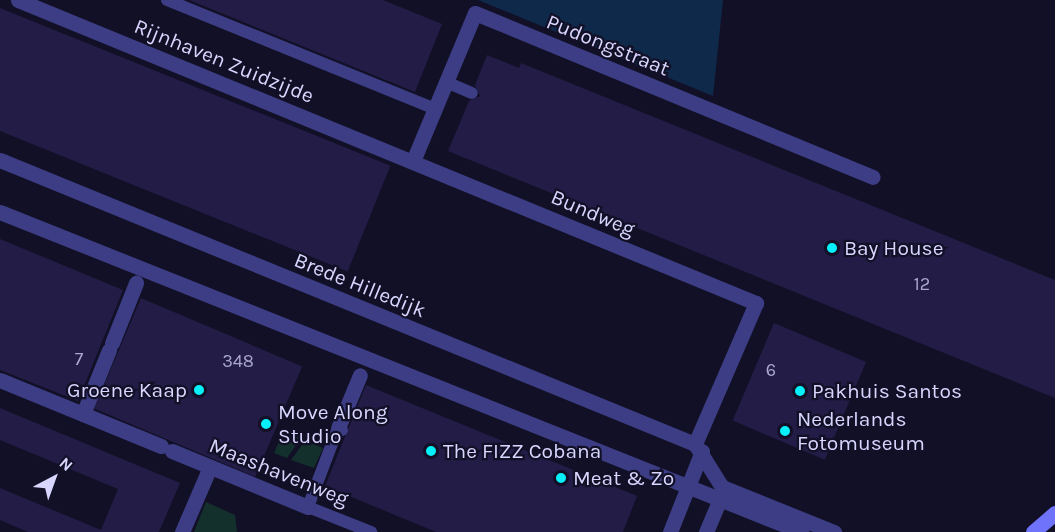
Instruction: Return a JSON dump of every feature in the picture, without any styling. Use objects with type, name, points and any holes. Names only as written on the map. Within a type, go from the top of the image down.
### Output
[{"type":"main road","points":[[1033,532],[1055,513]]},
{"type":"street","name":"Rijnhaven Zuidzijde","points":[[18,0],[413,161]]},
{"type":"street","name":"Pudongstraat","points":[[413,161],[475,13],[872,177]]},
{"type":"street","name":"Brede Hilledijk","points":[[0,160],[699,448]]},
{"type":"street","name":"Bundweg","points":[[413,161],[756,303],[699,448]]},
{"type":"street","points":[[0,212],[688,490],[720,499],[802,532]]},
{"type":"street","points":[[83,414],[136,284]]},
{"type":"street","points":[[340,429],[360,375]]},
{"type":"street","name":"Maashavenweg","points":[[0,380],[308,507]]},
{"type":"street","points":[[670,532],[688,490],[699,448]]},
{"type":"street","points":[[699,448],[722,487],[834,532]]},
{"type":"street","points":[[182,532],[210,467]]},
{"type":"street","points":[[706,532],[720,499]]},
{"type":"lane","points":[[167,0],[435,109]]},
{"type":"lane","points":[[446,82],[472,93]]},
{"type":"lane","points":[[308,507],[340,429]]},
{"type":"lane","name":"Maashavenweg","points":[[308,507],[370,532]]},
{"type":"green space","points":[[283,432],[301,438],[287,458],[274,453]]},
{"type":"green space","points":[[305,441],[323,448],[314,468],[291,460]]},
{"type":"green space","points":[[206,502],[235,515],[237,532],[194,532]]},
{"type":"water","points":[[478,0],[723,0],[713,96],[495,7]]},
{"type":"building","points":[[189,0],[383,0],[442,24],[415,92]]},
{"type":"building","points":[[0,8],[390,166],[348,271],[0,131]]},
{"type":"building","name":"Bay House","points":[[487,55],[519,68],[521,63],[1055,280],[1055,398],[448,151],[469,101],[480,96],[475,85]]},
{"type":"building","points":[[0,239],[123,290],[78,401],[0,370]]},
{"type":"building","points":[[141,298],[302,366],[255,477],[94,408]]},
{"type":"building","name":"Pakhuis Santos","points":[[774,323],[866,362],[825,460],[733,421]]},
{"type":"building","name":"The FIZZ Cobana","points":[[366,385],[637,496],[623,532],[436,532],[325,486]]},
{"type":"building","points":[[0,408],[180,483],[159,532],[28,532],[0,520],[0,488],[101,530],[118,489],[0,440]]},
{"type":"place","name":"Bay House","points":[[832,248]]},
{"type":"place","name":"Groene Kaap","points":[[199,390]]},
{"type":"place","name":"Pakhuis Santos","points":[[800,391]]},
{"type":"place","name":"Move Along Studio","points":[[266,424]]},
{"type":"place","name":"Nederlands Fotomuseum","points":[[785,431]]},
{"type":"place","name":"The FIZZ Cobana","points":[[431,451]]},
{"type":"place","name":"Meat & Zo","points":[[561,478]]}]
